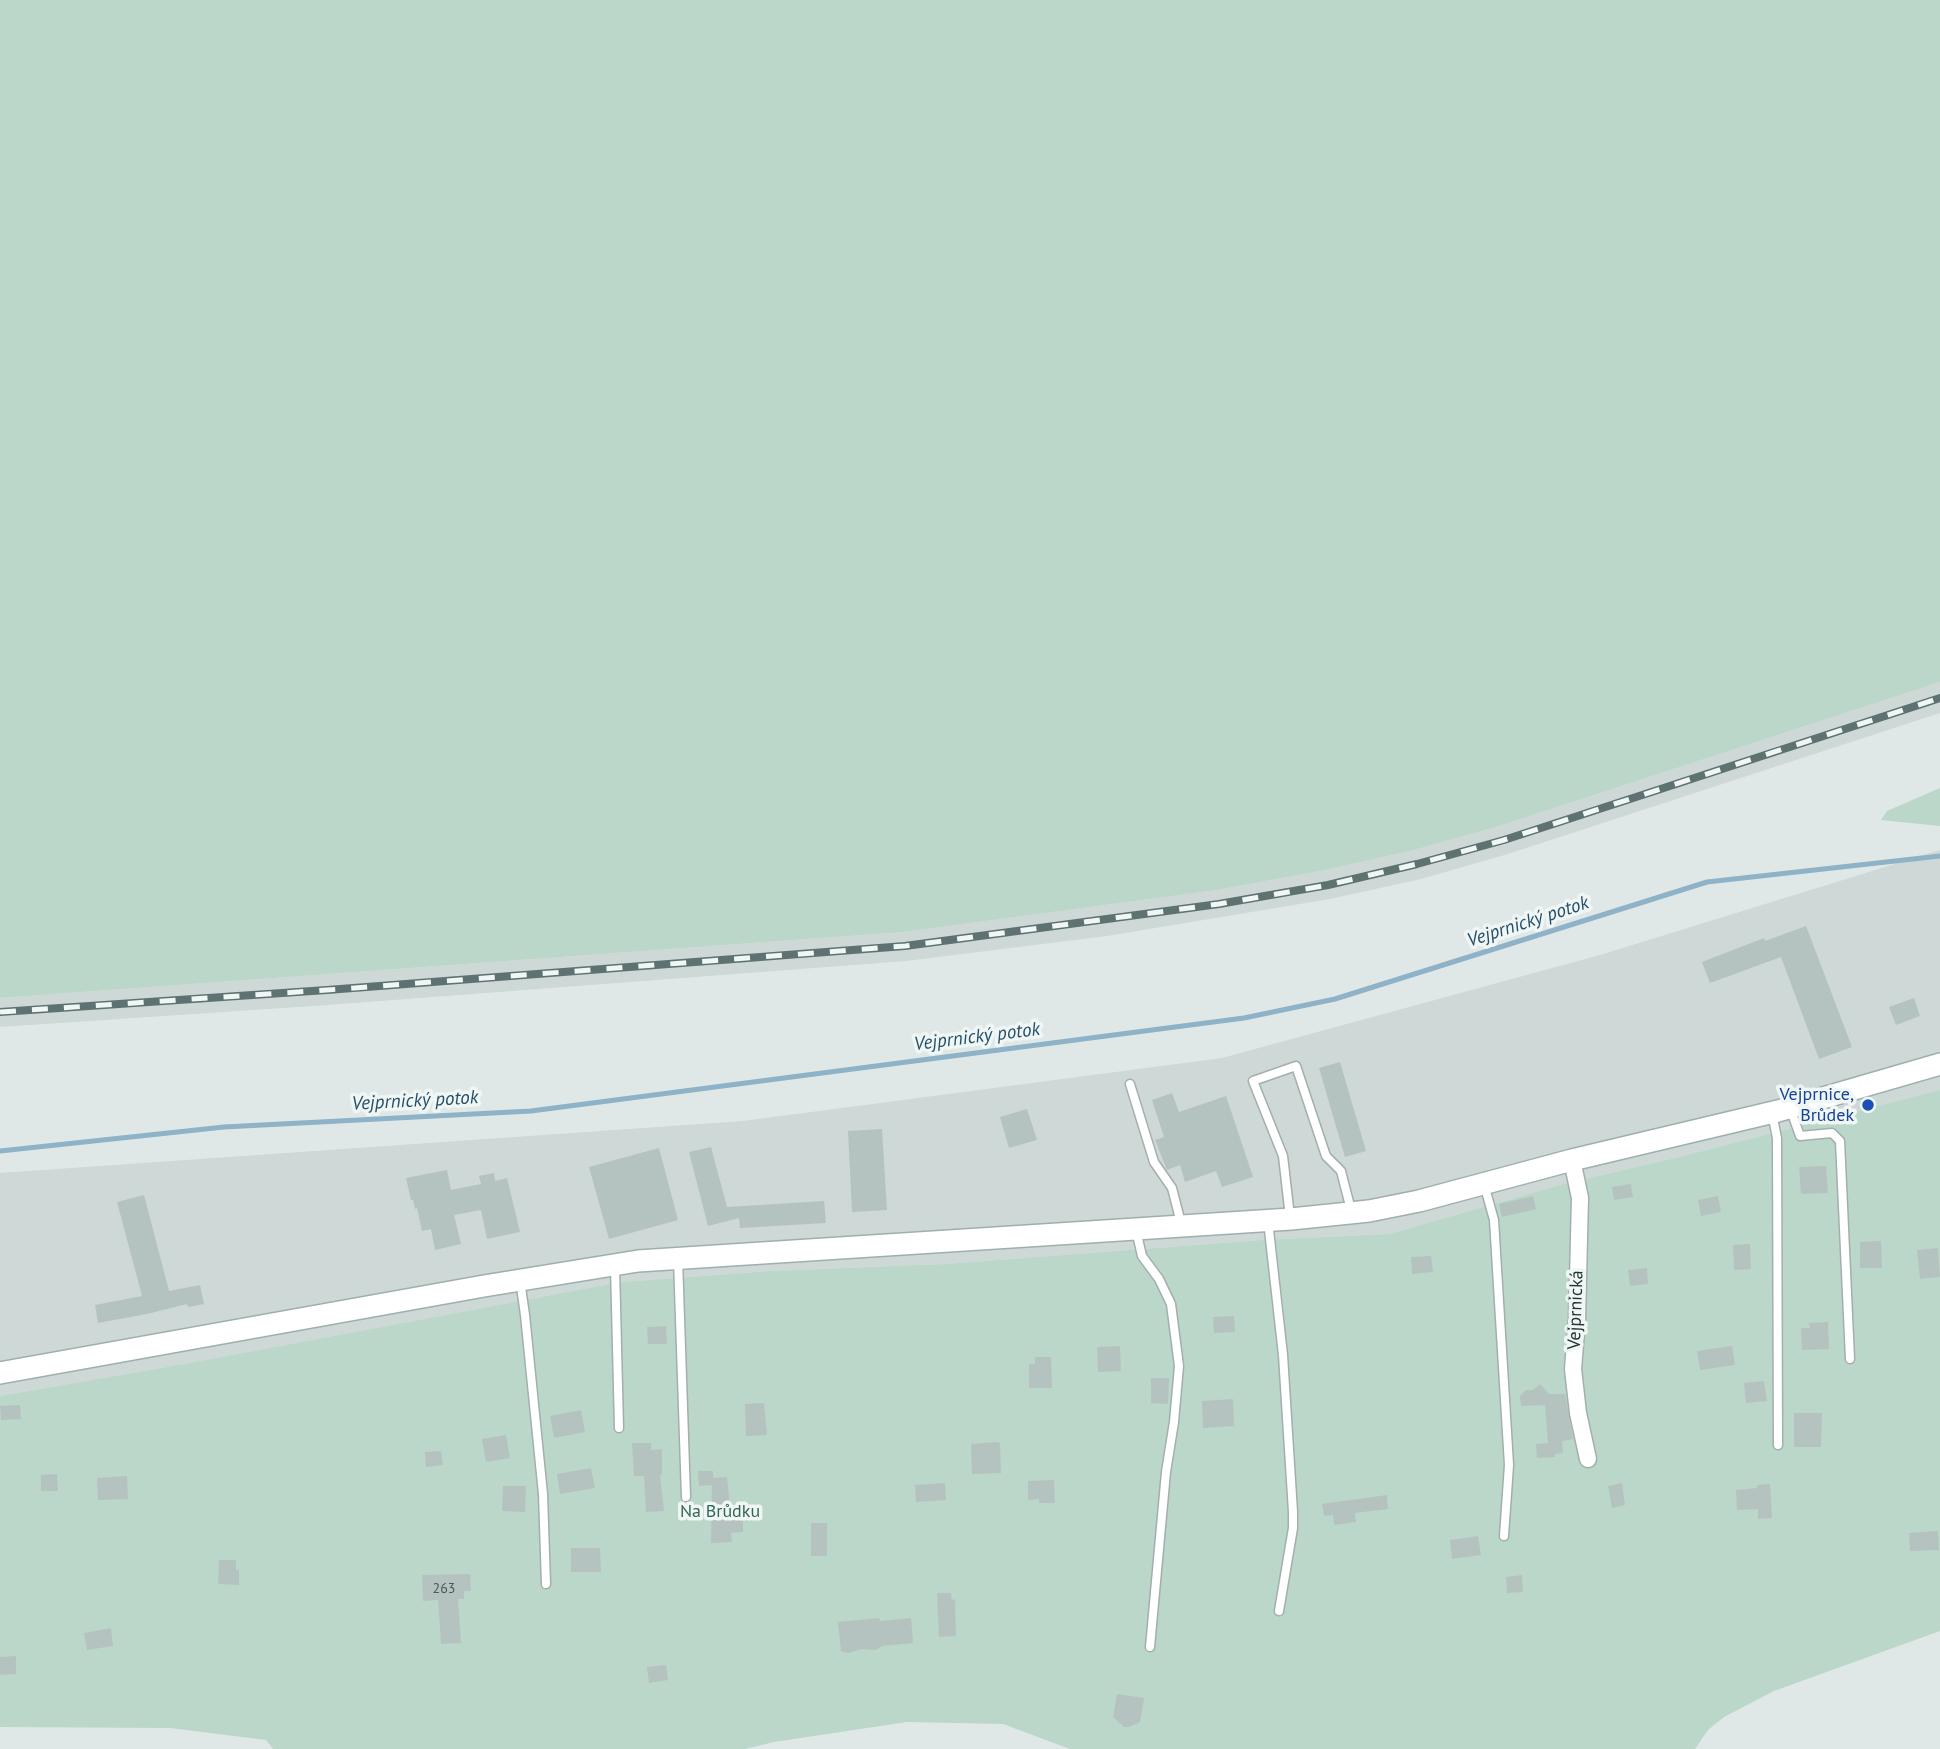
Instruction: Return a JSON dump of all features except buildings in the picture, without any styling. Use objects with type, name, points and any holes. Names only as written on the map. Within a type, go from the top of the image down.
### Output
[{"type":"main road","points":[[0,1373],[615,1264],[1268,1221],[1352,1213],[1419,1201],[1572,1160],[1781,1110],[1940,1064]]},
{"type":"street","name":"Vejprnická","points":[[1572,1160],[1580,1198],[1573,1369],[1578,1413],[1588,1459]]},
{"type":"lane","points":[[1291,1219],[1283,1156],[1253,1082],[1296,1066],[1326,1156],[1341,1171],[1352,1213]]},
{"type":"lane","points":[[1130,1084],[1154,1162],[1172,1188],[1182,1226]]},
{"type":"lane","points":[[1781,1110],[1800,1136],[1832,1133],[1840,1141],[1850,1359]]},
{"type":"lane","points":[[1778,1445],[1777,1138],[1781,1110]]},
{"type":"lane","points":[[1484,1184],[1494,1220],[1509,1465],[1504,1536]]},
{"type":"lane","points":[[1268,1221],[1283,1355],[1293,1512],[1293,1528],[1279,1611]]},
{"type":"lane","points":[[1136,1229],[1142,1256],[1171,1304],[1179,1366],[1150,1647]]},
{"type":"lane","points":[[678,1258],[686,1497]]},
{"type":"lane","points":[[615,1264],[619,1428]]},
{"type":"lane","points":[[520,1280],[543,1494],[546,1584]]},
{"type":"shaded area","points":[[1940,682],[1940,713],[1508,854],[1421,879],[1330,899],[1107,936],[906,961],[0,1027],[0,998],[903,932],[1217,890],[1414,850],[1499,826]]},
{"type":"shaded area","points":[[1940,850],[1940,1090],[1560,1185],[1389,1234],[1262,1240],[945,1264],[770,1271],[621,1282],[0,1396],[0,1173],[743,1121],[1222,1058],[1600,955]]},
{"type":"green space","points":[[0,0],[1940,0],[1940,682],[1499,826],[1414,850],[1217,890],[903,932],[0,998]]},
{"type":"green space","points":[[1940,788],[1940,826],[1881,820],[1887,811]]},
{"type":"green space","name":"Na Brůdku","points":[[1940,1090],[1940,1631],[1774,1691],[1724,1717],[1708,1730],[1695,1749],[1070,1749],[1003,1724],[907,1722],[774,1742],[745,1749],[273,1749],[266,1740],[170,1728],[0,1727],[0,1396],[621,1282],[770,1271],[945,1264],[1262,1240],[1389,1234],[1560,1185]]},
{"type":"waterway","name":"Vejprnický potok","points":[[0,1151],[224,1127],[531,1111],[1244,1018],[1335,999],[1707,882],[1940,856]]},
{"type":"railway","points":[[0,1012],[905,946],[1219,904],[1328,885],[1504,840],[1940,698]]},
{"type":"place","name":"Vejprnice, Brůdek","points":[[1868,1105]]}]
